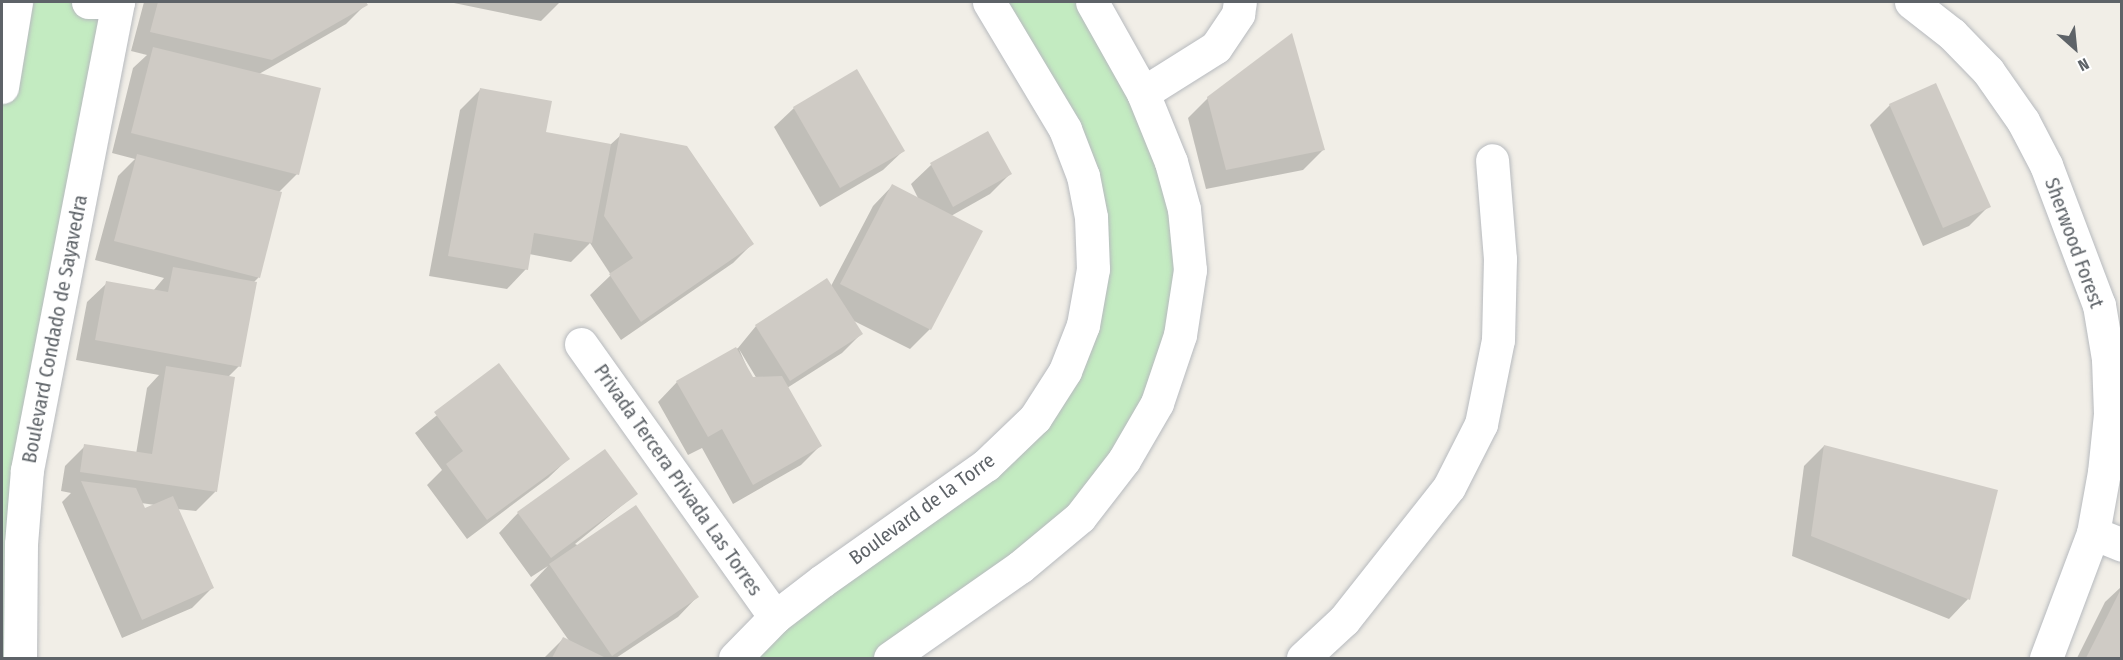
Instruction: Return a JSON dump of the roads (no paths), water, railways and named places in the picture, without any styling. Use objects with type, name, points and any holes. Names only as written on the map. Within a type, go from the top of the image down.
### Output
[{"type":"street","points":[[2,87],[16,2]]},
{"type":"street","name":"Boulevard Condado de Sayavedra","points":[[20,658],[21,544],[27,470],[108,2]]},
{"type":"street","name":"Boulevard de la Torre","points":[[735,658],[775,617],[986,465],[1035,418],[1065,371],[1083,325],[1093,269],[1091,217],[1083,176],[1065,129],[989,2]]},
{"type":"street","points":[[890,658],[1020,567],[1080,517],[1125,460],[1157,403],[1180,335],[1190,270],[1184,210],[1171,162],[1143,93],[1092,2]]},
{"type":"street","points":[[1143,93],[1216,47],[1238,14],[1240,2]]},
{"type":"street","name":"Sherwood Forest","points":[[1911,2],[1952,34],[1988,71],[2023,121],[2046,165],[2084,258],[2098,305],[2108,359],[2110,414],[2107,539],[2046,658]]},
{"type":"street","points":[[1303,658],[1344,620],[1449,487],[1480,424],[1498,340],[1500,259],[1492,160]]},
{"type":"street","name":"Privada Tercera Privada Las Torres","points":[[581,344],[775,617]]}]
